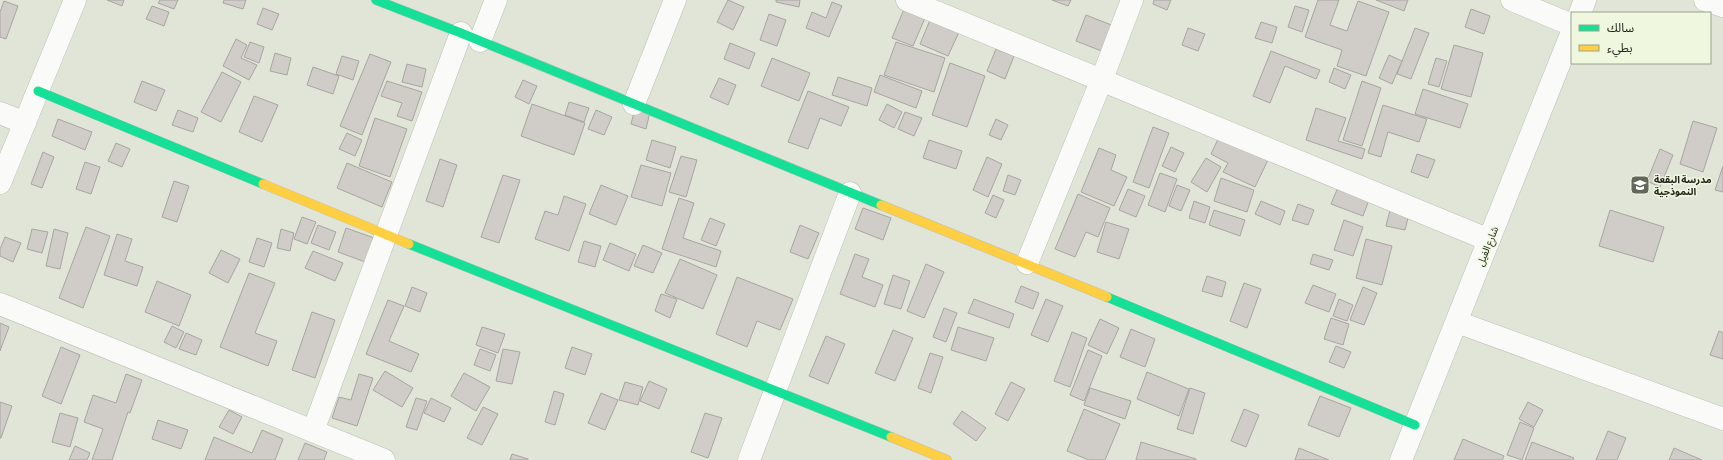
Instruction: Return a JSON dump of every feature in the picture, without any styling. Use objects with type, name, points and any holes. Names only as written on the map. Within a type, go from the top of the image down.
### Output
[{"type":"street","points":[[0,183],[75,0]]},
{"type":"street","points":[[376,0],[471,37],[850,193],[1026,263],[1415,425]]},
{"type":"street","points":[[313,431],[386,235],[471,37],[496,0]]},
{"type":"street","points":[[634,104],[675,0]]},
{"type":"street","points":[[907,0],[1102,79],[1489,240]]},
{"type":"street","points":[[1026,263],[1102,79],[1132,0]]},
{"type":"street","points":[[1512,0],[1571,25]]},
{"type":"street","points":[[1580,12],[1585,0]]},
{"type":"street","points":[[1705,0],[1723,6]]},
{"type":"street","name":"شارع الفيل","points":[[1401,460],[1571,35]]},
{"type":"street","points":[[38,91],[386,235],[776,390],[937,458]]},
{"type":"street","points":[[0,113],[25,123]]},
{"type":"street","points":[[749,460],[850,193]]},
{"type":"street","points":[[0,304],[384,460]]},
{"type":"street","points":[[1457,322],[1723,419]]},
{"type":"building","points":[[107,0],[124,0],[122,6]]},
{"type":"building","points":[[160,0],[178,0],[174,9],[158,3]]},
{"type":"building","points":[[224,0],[246,0],[243,9],[223,3]]},
{"type":"building","points":[[728,0],[744,7],[733,30],[717,22]]},
{"type":"building","points":[[776,0],[800,0],[799,7],[776,2]]},
{"type":"building","points":[[1052,0],[1071,0],[1068,6]]},
{"type":"building","points":[[1154,0],[1171,0],[1167,10],[1153,4]]},
{"type":"building","points":[[1318,0],[1339,0],[1330,25],[1347,31],[1358,1],[1389,12],[1366,76],[1337,66],[1342,50],[1305,37]]},
{"type":"building","points":[[1376,0],[1408,0],[1404,11]]},
{"type":"building","points":[[4,1],[18,6],[6,39],[0,37],[0,12]]},
{"type":"building","points":[[832,2],[842,6],[829,37],[806,28],[812,12],[826,18]]},
{"type":"building","points":[[152,6],[169,12],[164,26],[146,19]]},
{"type":"building","points":[[1295,6],[1309,10],[1302,32],[1288,27]]},
{"type":"building","points":[[263,8],[279,14],[272,30],[257,24]]},
{"type":"building","points":[[904,9],[925,18],[913,46],[892,38]]},
{"type":"building","points":[[1471,9],[1490,16],[1484,34],[1465,27]]},
{"type":"building","points":[[769,14],[786,20],[777,46],[760,40]]},
{"type":"building","points":[[1086,15],[1114,26],[1104,52],[1076,41]]},
{"type":"building","points":[[930,20],[959,32],[948,56],[920,44]]},
{"type":"building","points":[[1261,22],[1277,27],[1272,43],[1255,38]]},
{"type":"building","points":[[1188,28],[1205,34],[1198,51],[1182,45]]},
{"type":"building","points":[[1415,28],[1429,33],[1411,79],[1397,74]]},
{"type":"building","points":[[236,39],[247,45],[241,58],[257,65],[249,80],[223,66]]},
{"type":"building","points":[[250,42],[264,47],[259,63],[244,57]]},
{"type":"building","points":[[896,42],[945,58],[934,92],[884,75]]},
{"type":"building","points":[[730,43],[755,53],[749,69],[724,59]]},
{"type":"building","points":[[1454,45],[1483,53],[1471,97],[1441,89]]},
{"type":"building","points":[[996,49],[1014,56],[1005,79],[987,71]]},
{"type":"building","points":[[1271,51],[1320,70],[1316,79],[1285,66],[1270,103],[1253,96]]},
{"type":"building","points":[[275,53],[291,58],[287,75],[270,71]]},
{"type":"building","points":[[370,54],[391,62],[362,135],[340,126]]},
{"type":"building","points":[[1389,55],[1402,61],[1392,84],[1379,78]]},
{"type":"building","points":[[342,56],[359,61],[353,80],[336,74]]},
{"type":"building","points":[[772,58],[810,73],[799,101],[761,86]]},
{"type":"building","points":[[1436,58],[1447,61],[1439,87],[1428,84]]},
{"type":"building","points":[[950,63],[985,76],[967,127],[932,115]]},
{"type":"building","points":[[407,64],[426,69],[422,87],[402,82]]},
{"type":"building","points":[[313,67],[339,76],[333,94],[307,85]]},
{"type":"building","points":[[1334,68],[1351,75],[1345,89],[1329,82]]},
{"type":"building","points":[[222,72],[241,82],[221,122],[201,112]]},
{"type":"building","points":[[880,75],[922,91],[916,108],[874,92]]},
{"type":"building","points":[[838,77],[872,88],[867,106],[832,95]]},
{"type":"building","points":[[719,78],[736,85],[728,105],[710,97]]},
{"type":"building","points":[[523,80],[537,86],[529,104],[515,97]]},
{"type":"building","points":[[142,81],[165,90],[156,111],[134,102]]},
{"type":"building","points":[[387,81],[422,92],[412,121],[397,116],[402,103],[381,96]]},
{"type":"building","points":[[1362,81],[1381,88],[1362,146],[1343,140]]},
{"type":"building","points":[[1423,89],[1468,104],[1460,128],[1415,114]]},
{"type":"building","points":[[808,91],[849,107],[841,126],[820,118],[808,149],[788,142]]},
{"type":"building","points":[[254,96],[278,105],[262,142],[239,132]]},
{"type":"building","points":[[569,102],[589,108],[584,122],[565,115]]},
{"type":"building","points":[[532,104],[585,123],[574,155],[521,136]]},
{"type":"building","points":[[887,104],[902,112],[894,128],[879,120]]},
{"type":"building","points":[[1383,105],[1427,119],[1419,142],[1388,132],[1381,157],[1368,153]]},
{"type":"building","points":[[635,108],[650,112],[646,129],[631,124]]},
{"type":"building","points":[[1316,108],[1346,118],[1338,141],[1365,149],[1362,159],[1306,140]]},
{"type":"building","points":[[178,110],[198,118],[193,132],[172,125]]},
{"type":"building","points":[[596,110],[612,117],[604,135],[588,129]]},
{"type":"building","points":[[905,112],[922,118],[914,136],[898,129]]},
{"type":"building","points":[[375,118],[407,129],[390,177],[359,166]]},
{"type":"building","points":[[58,119],[92,132],[85,150],[52,136]]},
{"type":"building","points":[[996,119],[1008,125],[1001,140],[989,135]]},
{"type":"building","points":[[1693,121],[1717,128],[1703,172],[1680,164]]},
{"type":"building","points":[[1153,127],[1169,133],[1149,188],[1133,182]]},
{"type":"building","points":[[347,133],[362,140],[355,156],[339,149]]},
{"type":"building","points":[[1219,137],[1268,160],[1255,187],[1223,172],[1228,163],[1211,154]]},
{"type":"building","points":[[652,140],[676,147],[670,168],[646,160]]},
{"type":"building","points":[[929,140],[962,151],[956,169],[923,158]]},
{"type":"building","points":[[116,143],[130,149],[122,167],[108,161]]},
{"type":"building","points":[[1171,147],[1184,153],[1175,172],[1162,166]]},
{"type":"building","points":[[1099,148],[1116,155],[1111,170],[1127,177],[1114,206],[1081,192]]},
{"type":"building","points":[[1660,149],[1673,155],[1660,187],[1647,181]]},
{"type":"building","points":[[43,152],[54,157],[42,188],[31,184]]},
{"type":"building","points":[[1417,154],[1435,160],[1428,178],[1411,172]]},
{"type":"building","points":[[681,156],[697,160],[686,197],[669,192]]},
{"type":"building","points":[[987,157],[1002,164],[988,197],[973,190]]},
{"type":"building","points":[[1206,158],[1221,167],[1207,192],[1191,182]]},
{"type":"building","points":[[440,159],[457,165],[443,207],[426,201]]},
{"type":"building","points":[[85,162],[100,167],[91,194],[76,189]]},
{"type":"building","points":[[347,163],[392,182],[382,207],[337,188]]},
{"type":"building","points":[[641,165],[671,173],[662,206],[631,197]]},
{"type":"building","points":[[1723,166],[1723,192],[1715,190]]},
{"type":"building","points":[[1160,173],[1177,179],[1165,212],[1148,205]]},
{"type":"building","points":[[503,175],[520,180],[499,243],[481,237]]},
{"type":"building","points":[[1008,175],[1021,180],[1015,195],[1003,191]]},
{"type":"building","points":[[1221,178],[1254,190],[1247,212],[1214,201]]},
{"type":"building","points":[[174,181],[189,186],[177,222],[162,217]]},
{"type":"building","points":[[601,185],[628,196],[616,225],[589,214]]},
{"type":"building","points":[[1177,185],[1190,190],[1181,211],[1169,206]]},
{"type":"building","points":[[1339,185],[1370,197],[1363,216],[1331,204]]},
{"type":"building","points":[[1128,189],[1145,196],[1136,217],[1119,210]]},
{"type":"building","points":[[1078,194],[1110,208],[1098,237],[1086,232],[1075,257],[1055,249]]},
{"type":"building","points":[[993,195],[1004,200],[996,218],[985,213]]},
{"type":"building","points":[[564,196],[586,204],[569,251],[535,239],[545,211],[558,215]]},
{"type":"building","points":[[679,198],[694,203],[683,238],[721,251],[716,267],[662,249]]},
{"type":"building","points":[[1194,201],[1210,207],[1205,223],[1189,218]]},
{"type":"building","points":[[1261,201],[1285,211],[1280,225],[1255,214]]},
{"type":"building","points":[[1298,204],[1314,210],[1308,225],[1292,220]]},
{"type":"building","points":[[863,208],[891,218],[883,240],[855,229]]},
{"type":"building","points":[[1214,210],[1245,220],[1240,236],[1209,225]]},
{"type":"building","points":[[1390,210],[1409,214],[1405,230],[1386,226]]},
{"type":"building","points":[[1610,210],[1664,227],[1653,262],[1599,246]]},
{"type":"building","points":[[302,217],[316,222],[307,244],[294,239]]},
{"type":"building","points":[[710,218],[725,224],[716,246],[701,240]]},
{"type":"building","points":[[1344,220],[1363,227],[1353,256],[1334,250]]},
{"type":"building","points":[[1106,222],[1129,229],[1119,259],[1097,252]]},
{"type":"building","points":[[318,225],[336,232],[329,250],[311,243]]},
{"type":"building","points":[[800,225],[819,233],[808,259],[790,252]]},
{"type":"building","points":[[86,227],[110,236],[83,308],[59,298]]},
{"type":"building","points":[[346,228],[377,239],[368,263],[338,252]]},
{"type":"building","points":[[32,229],[48,232],[42,253],[27,249]]},
{"type":"building","points":[[54,229],[68,233],[60,269],[46,266]]},
{"type":"building","points":[[281,229],[294,233],[290,251],[277,248]]},
{"type":"building","points":[[117,234],[132,239],[125,261],[143,267],[137,286],[104,275]]},
{"type":"building","points":[[5,237],[21,243],[13,262],[0,256],[0,249]]},
{"type":"building","points":[[257,238],[272,243],[264,267],[249,262]]},
{"type":"building","points":[[1366,239],[1392,246],[1382,285],[1356,278]]},
{"type":"building","points":[[584,241],[601,246],[595,267],[578,262]]},
{"type":"building","points":[[610,243],[636,254],[629,271],[603,260]]},
{"type":"building","points":[[643,245],[662,253],[653,273],[634,266]]},
{"type":"building","points":[[221,250],[240,259],[228,283],[209,273]]},
{"type":"building","points":[[313,251],[343,263],[335,281],[305,268]]},
{"type":"building","points":[[855,254],[869,259],[862,277],[883,285],[875,307],[840,294]]},
{"type":"building","points":[[1313,254],[1333,260],[1329,270],[1310,264]]},
{"type":"building","points":[[680,259],[717,275],[703,309],[665,293]]},
{"type":"building","points":[[926,264],[944,272],[924,318],[907,311]]},
{"type":"building","points":[[249,273],[275,283],[255,333],[277,341],[268,366],[220,347]]},
{"type":"building","points":[[893,275],[910,281],[901,309],[884,304]]},
{"type":"building","points":[[1207,276],[1226,282],[1222,297],[1202,291]]},
{"type":"building","points":[[737,277],[793,299],[780,330],[757,321],[747,347],[716,334]]},
{"type":"building","points":[[157,281],[191,295],[179,326],[145,312]]},
{"type":"building","points":[[1244,283],[1261,289],[1247,328],[1230,321]]},
{"type":"building","points":[[1313,285],[1336,294],[1329,312],[1305,303]]},
{"type":"building","points":[[1021,286],[1039,293],[1033,309],[1015,302]]},
{"type":"building","points":[[412,287],[427,293],[420,312],[405,306]]},
{"type":"building","points":[[1363,287],[1377,293],[1364,325],[1350,320]]},
{"type":"building","points":[[661,294],[677,299],[670,318],[655,311]]},
{"type":"building","points":[[974,299],[1014,314],[1009,328],[968,313]]},
{"type":"building","points":[[1046,299],[1063,306],[1048,342],[1031,335]]},
{"type":"building","points":[[1339,299],[1353,305],[1347,321],[1333,316]]},
{"type":"building","points":[[388,300],[404,306],[389,341],[419,354],[411,372],[366,354]]},
{"type":"building","points":[[944,308],[957,313],[946,342],[933,337]]},
{"type":"building","points":[[312,312],[335,320],[315,378],[292,370]]},
{"type":"building","points":[[1331,318],[1349,324],[1343,345],[1324,339]]},
{"type":"building","points":[[1100,319],[1119,328],[1107,354],[1088,345]]},
{"type":"building","points":[[0,323],[9,327],[0,351]]},
{"type":"building","points":[[172,326],[184,332],[176,348],[164,342]]},
{"type":"building","points":[[482,327],[505,334],[498,353],[476,345]]},
{"type":"building","points":[[958,327],[994,338],[986,361],[951,350]]},
{"type":"building","points":[[1131,329],[1155,339],[1145,367],[1120,357]]},
{"type":"building","points":[[893,330],[913,338],[895,381],[875,373]]},
{"type":"building","points":[[1719,331],[1723,333],[1723,359],[1710,355]]},
{"type":"building","points":[[1072,332],[1087,338],[1070,387],[1054,381]]},
{"type":"building","points":[[186,333],[202,340],[196,355],[179,349]]},
{"type":"building","points":[[826,336],[845,344],[828,384],[809,376]]},
{"type":"building","points":[[1336,346],[1351,352],[1344,368],[1329,362]]},
{"type":"building","points":[[61,347],[80,355],[61,404],[42,396]]},
{"type":"building","points":[[572,347],[592,354],[585,375],[565,368]]},
{"type":"building","points":[[480,349],[496,355],[490,371],[474,365]]},
{"type":"building","points":[[503,349],[520,352],[512,384],[496,381]]},
{"type":"building","points":[[1088,350],[1102,356],[1084,401],[1070,395]]},
{"type":"building","points":[[930,353],[943,357],[931,393],[918,388]]},
{"type":"building","points":[[385,371],[413,388],[402,407],[373,390]]},
{"type":"building","points":[[1147,372],[1189,389],[1179,416],[1137,399]]},
{"type":"building","points":[[464,373],[490,387],[476,411],[451,396]]},
{"type":"building","points":[[126,374],[142,380],[130,413],[128,412],[112,460],[92,460],[103,429],[84,422],[93,395],[116,403]]},
{"type":"building","points":[[359,374],[373,378],[357,426],[332,418],[339,397],[351,400]]},
{"type":"building","points":[[649,381],[667,389],[659,409],[640,401]]},
{"type":"building","points":[[625,382],[643,387],[638,405],[619,400]]},
{"type":"building","points":[[1011,382],[1025,389],[1008,421],[995,414]]},
{"type":"building","points":[[1090,388],[1131,401],[1125,419],[1084,405]]},
{"type":"building","points":[[1190,388],[1205,393],[1193,434],[1177,429]]},
{"type":"building","points":[[554,391],[564,394],[555,425],[545,422]]},
{"type":"building","points":[[601,393],[618,400],[605,430],[588,423]]},
{"type":"building","points":[[1320,396],[1351,408],[1339,437],[1308,425]]},
{"type":"building","points":[[416,398],[427,401],[417,430],[406,427]]},
{"type":"building","points":[[431,398],[451,408],[444,422],[424,413]]},
{"type":"building","points":[[0,402],[12,406],[1,438],[0,438]]},
{"type":"building","points":[[1528,402],[1543,410],[1534,427],[1519,419]]},
{"type":"building","points":[[483,407],[498,414],[482,445],[467,438]]},
{"type":"building","points":[[1084,409],[1120,424],[1105,460],[1089,460],[1067,451]]},
{"type":"building","points":[[1244,409],[1259,415],[1246,447],[1231,441]]},
{"type":"building","points":[[229,410],[242,417],[233,434],[219,427]]},
{"type":"building","points":[[962,411],[986,428],[976,441],[953,424]]},
{"type":"building","points":[[60,413],[78,418],[70,447],[52,442]]},
{"type":"building","points":[[705,413],[722,418],[708,458],[691,452]]},
{"type":"building","points":[[158,420],[188,430],[181,449],[152,439]]},
{"type":"building","points":[[1520,422],[1534,428],[1522,460],[1507,455]]},
{"type":"building","points":[[262,430],[283,439],[275,460],[205,460],[214,437],[252,453]]},
{"type":"building","points":[[1608,431],[1626,438],[1617,460],[1596,460]]},
{"type":"building","points":[[1463,439],[1504,456],[1502,460],[1454,460]]},
{"type":"building","points":[[1141,442],[1196,459],[1196,460],[1136,460]]},
{"type":"building","points":[[1532,442],[1574,458],[1573,460],[1525,460]]},
{"type":"building","points":[[305,443],[327,452],[324,460],[298,460]]},
{"type":"building","points":[[75,446],[90,453],[87,460],[69,460]]},
{"type":"building","points":[[1299,448],[1329,460],[1295,460]]},
{"type":"building","points":[[1674,448],[1702,460],[1669,460]]},
{"type":"building","points":[[512,454],[528,459],[528,460],[510,460]]},
{"type":"traffic: fast","points":[[376,0],[461,33],[881,205]]},
{"type":"traffic: fast","points":[[38,91],[263,184]]},
{"type":"traffic: fast","points":[[409,244],[891,437]]},
{"type":"traffic: fast","points":[[1107,297],[1415,425]]},
{"type":"traffic: slow","points":[[263,184],[409,244]]},
{"type":"traffic: slow","points":[[881,205],[1107,297]]},
{"type":"traffic: slow","points":[[891,437],[947,460]]},
{"type":"place","name":"مدرسة البقعة النموذجية","points":[[1640,185]]}]
